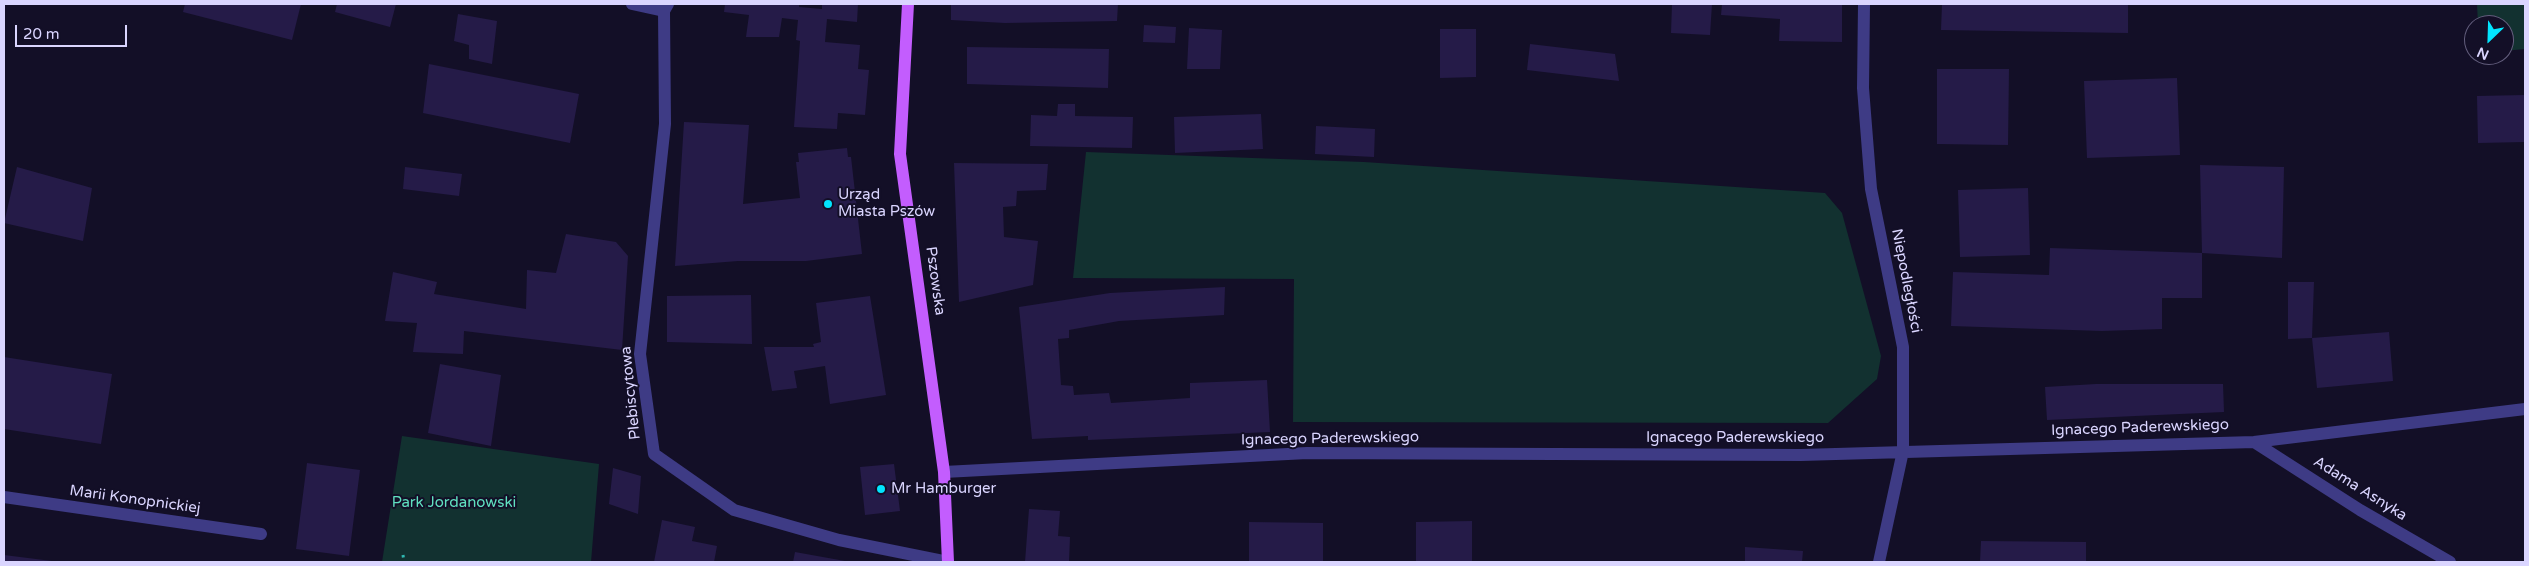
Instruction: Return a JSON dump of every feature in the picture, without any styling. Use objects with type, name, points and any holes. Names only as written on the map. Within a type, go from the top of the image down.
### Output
[{"type":"main road","name":"Pszowska","points":[[908,4],[900,154],[944,472],[948,562]]},
{"type":"street","name":"Plebiscytowa","points":[[632,4],[666,8],[665,124],[640,354],[654,454],[734,510],[839,540],[948,562]]},
{"type":"street","name":"Niepodległości","points":[[1864,4],[1864,88],[1872,189],[1903,347],[1903,451],[1879,562]]},
{"type":"street","name":"Ignacego Paderewskiego","points":[[944,472],[1307,453],[1800,455],[2254,442],[2525,409]]},
{"type":"street","name":"Adama Asnyka","points":[[2254,442],[2360,510],[2450,562]]},
{"type":"street","name":"Marii Konopnickiej","points":[[4,497],[261,534]]},
{"type":"path","points":[[403,555],[404,562]]},
{"type":"green space","points":[[2477,4],[2525,4],[2525,49],[2514,50],[2514,15],[2478,15]]},
{"type":"green space","points":[[1086,152],[1364,162],[1825,193],[1842,213],[1881,356],[1877,379],[1828,423],[1293,422],[1294,279],[1073,278]]},
{"type":"green space","name":"Park Jordanowski","points":[[402,436],[599,464],[591,562],[382,562]]},
{"type":"building","points":[[185,4],[301,4],[292,40],[183,12]]},
{"type":"building","points":[[337,4],[396,4],[390,27],[335,12]]},
{"type":"building","points":[[725,4],[799,4],[799,7],[822,9],[822,4],[858,4],[857,22],[827,19],[825,42],[860,45],[858,69],[869,70],[865,115],[838,113],[837,129],[794,127],[800,41],[796,40],[798,20],[782,18],[779,37],[746,37],[749,15],[724,12]]},
{"type":"building","points":[[951,4],[1118,4],[1117,21],[1005,23],[951,20]]},
{"type":"building","points":[[1672,4],[1712,4],[1710,35],[1671,33]]},
{"type":"building","points":[[1722,4],[1842,5],[1842,42],[1779,41],[1780,19],[1721,15]]},
{"type":"building","points":[[1942,4],[2128,4],[2128,33],[1941,30]]},
{"type":"building","points":[[458,14],[497,21],[492,64],[469,59],[469,45],[454,41]]},
{"type":"building","points":[[1144,25],[1176,27],[1175,43],[1143,42]]},
{"type":"building","points":[[1189,28],[1222,30],[1220,69],[1187,69]]},
{"type":"building","points":[[1440,29],[1476,29],[1476,77],[1440,78]]},
{"type":"building","points":[[1530,44],[1615,54],[1619,81],[1527,70]]},
{"type":"building","points":[[967,47],[1109,49],[1108,88],[967,84]]},
{"type":"building","points":[[429,64],[579,94],[570,143],[423,113]]},
{"type":"building","points":[[1937,69],[2009,69],[2008,145],[1937,144]]},
{"type":"building","points":[[2177,78],[2180,155],[2087,158],[2084,81]]},
{"type":"building","points":[[2525,95],[2525,142],[2478,143],[2477,96]]},
{"type":"building","points":[[1058,104],[1075,104],[1075,116],[1133,117],[1132,148],[1030,146],[1031,115],[1057,116]]},
{"type":"building","points":[[1261,114],[1263,149],[1175,153],[1174,117]]},
{"type":"building","points":[[684,122],[749,125],[743,204],[800,198],[796,162],[799,162],[798,153],[847,148],[848,157],[851,157],[862,254],[806,261],[738,261],[675,266]]},
{"type":"building","points":[[1316,126],[1375,129],[1374,157],[1315,154]]},
{"type":"building","points":[[954,163],[1048,164],[1046,190],[1017,191],[1016,206],[1003,207],[1004,237],[1038,241],[1033,285],[959,302]]},
{"type":"building","points":[[2200,165],[2284,167],[2282,258],[2202,253]]},
{"type":"building","points":[[17,167],[92,188],[83,241],[4,223]]},
{"type":"building","points":[[405,167],[462,174],[459,196],[403,189]]},
{"type":"building","points":[[2028,188],[2030,255],[1960,257],[1958,190]]},
{"type":"building","points":[[566,234],[616,242],[628,256],[622,350],[464,331],[463,354],[413,352],[417,323],[385,321],[393,272],[437,282],[434,294],[526,309],[527,270],[556,273]]},
{"type":"building","points":[[2050,248],[2202,253],[2202,298],[2162,298],[2162,329],[2102,331],[1951,326],[1953,272],[2049,275]]},
{"type":"building","points":[[2288,282],[2314,282],[2312,338],[2288,339]]},
{"type":"building","points":[[1225,287],[1224,315],[1119,321],[1069,330],[1069,338],[1058,339],[1061,385],[1073,386],[1074,395],[1109,393],[1111,403],[1190,398],[1190,383],[1267,380],[1270,432],[1088,440],[1088,436],[1032,439],[1019,307],[1110,293]]},
{"type":"building","points":[[751,295],[752,344],[667,342],[667,296]]},
{"type":"building","points":[[870,296],[886,395],[830,404],[825,366],[794,371],[797,388],[772,391],[764,347],[814,347],[813,344],[821,342],[816,303]]},
{"type":"building","points":[[2389,332],[2393,381],[2317,388],[2312,338]]},
{"type":"building","points":[[4,357],[112,374],[101,444],[4,429]]},
{"type":"building","points":[[440,364],[501,375],[491,446],[428,433]]},
{"type":"building","points":[[2096,384],[2223,384],[2224,412],[2047,420],[2045,387]]},
{"type":"building","points":[[307,463],[360,470],[349,556],[296,549]]},
{"type":"building","points":[[894,464],[900,511],[865,515],[860,467]]},
{"type":"building","points":[[613,468],[641,476],[638,514],[609,504]]},
{"type":"building","points":[[1029,509],[1060,511],[1058,536],[1070,537],[1069,562],[1025,562]]},
{"type":"building","points":[[662,520],[695,527],[692,541],[717,546],[714,562],[654,562]]},
{"type":"building","points":[[1472,521],[1472,562],[1416,562],[1416,522]]},
{"type":"building","points":[[1249,522],[1323,523],[1323,562],[1249,562]]},
{"type":"building","points":[[1981,541],[2086,542],[2086,562],[1980,562]]},
{"type":"building","points":[[1745,547],[1803,551],[1802,562],[1745,562]]},
{"type":"building","points":[[795,552],[845,561],[845,562],[793,562]]},
{"type":"building","points":[[4,555],[52,561],[52,562],[4,562]]},
{"type":"place","name":"Urząd Miasta Pszów","points":[[828,204]]},
{"type":"place","name":"Mr Hamburger","points":[[881,489]]}]
